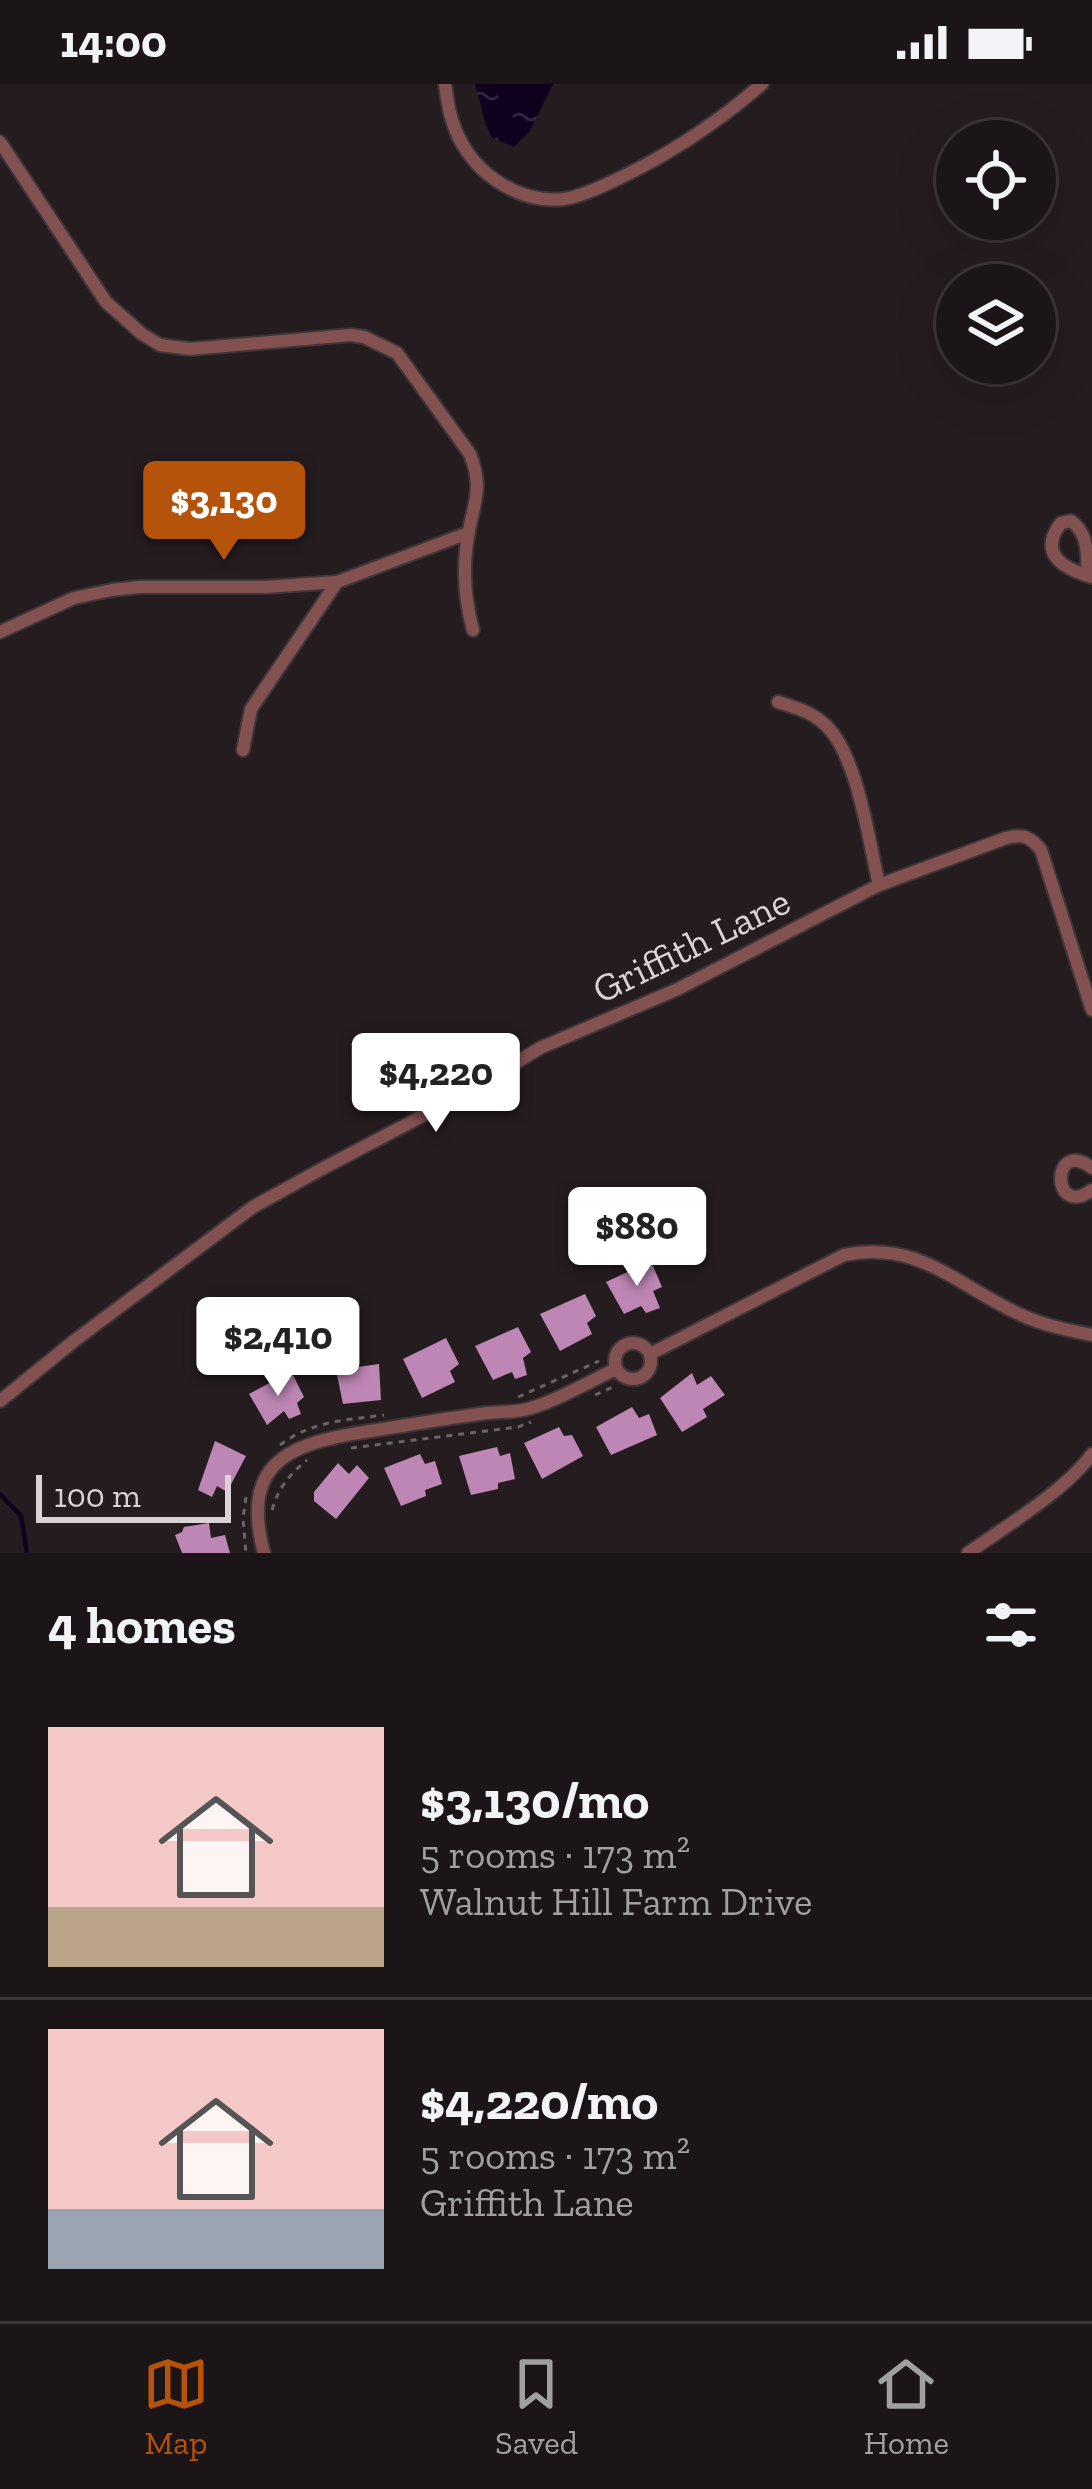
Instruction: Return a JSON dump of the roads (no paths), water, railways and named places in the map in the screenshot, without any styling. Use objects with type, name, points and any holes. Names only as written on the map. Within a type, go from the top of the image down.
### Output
[{"type":"street","points":[[445,84],[452,121],[481,169],[522,195],[566,199],[641,169],[686,142],[762,84]]},
{"type":"street","points":[[0,142],[106,302],[160,345],[190,349],[351,335],[397,353],[475,467],[478,493],[468,533],[464,595],[473,630]]},
{"type":"street","points":[[0,632],[59,603],[112,590],[337,582],[468,533]]},
{"type":"street","points":[[243,750],[250,709],[337,582]]},
{"type":"street","points":[[778,702],[805,710],[825,723],[838,740],[849,763],[880,885]]},
{"type":"street","name":"Griffith Lane","points":[[0,1401],[254,1207],[540,1048],[679,989],[880,885],[1006,838],[1031,838],[1040,850],[1092,1010]]},
{"type":"street","points":[[1092,1168],[1083,1161],[1072,1161],[1060,1173],[1063,1190],[1073,1196],[1088,1193],[1092,1214]]},
{"type":"street","points":[[650,1354],[844,1255],[878,1250],[911,1256],[1030,1319],[1092,1335]]},
{"type":"street","points":[[637,1342],[650,1354],[651,1365],[640,1378],[630,1379],[616,1369],[616,1352],[625,1344],[637,1342]]},
{"type":"street","points":[[264,1553],[255,1521],[263,1482],[285,1455],[298,1448],[333,1436],[526,1410],[616,1369]]},
{"type":"street","points":[[968,1553],[1063,1484],[1092,1454]]},
{"type":"water","points":[[475,84],[553,84],[530,131],[514,147],[492,138]]},
{"type":"waterway","points":[[0,1494],[21,1516],[27,1553]]}]
